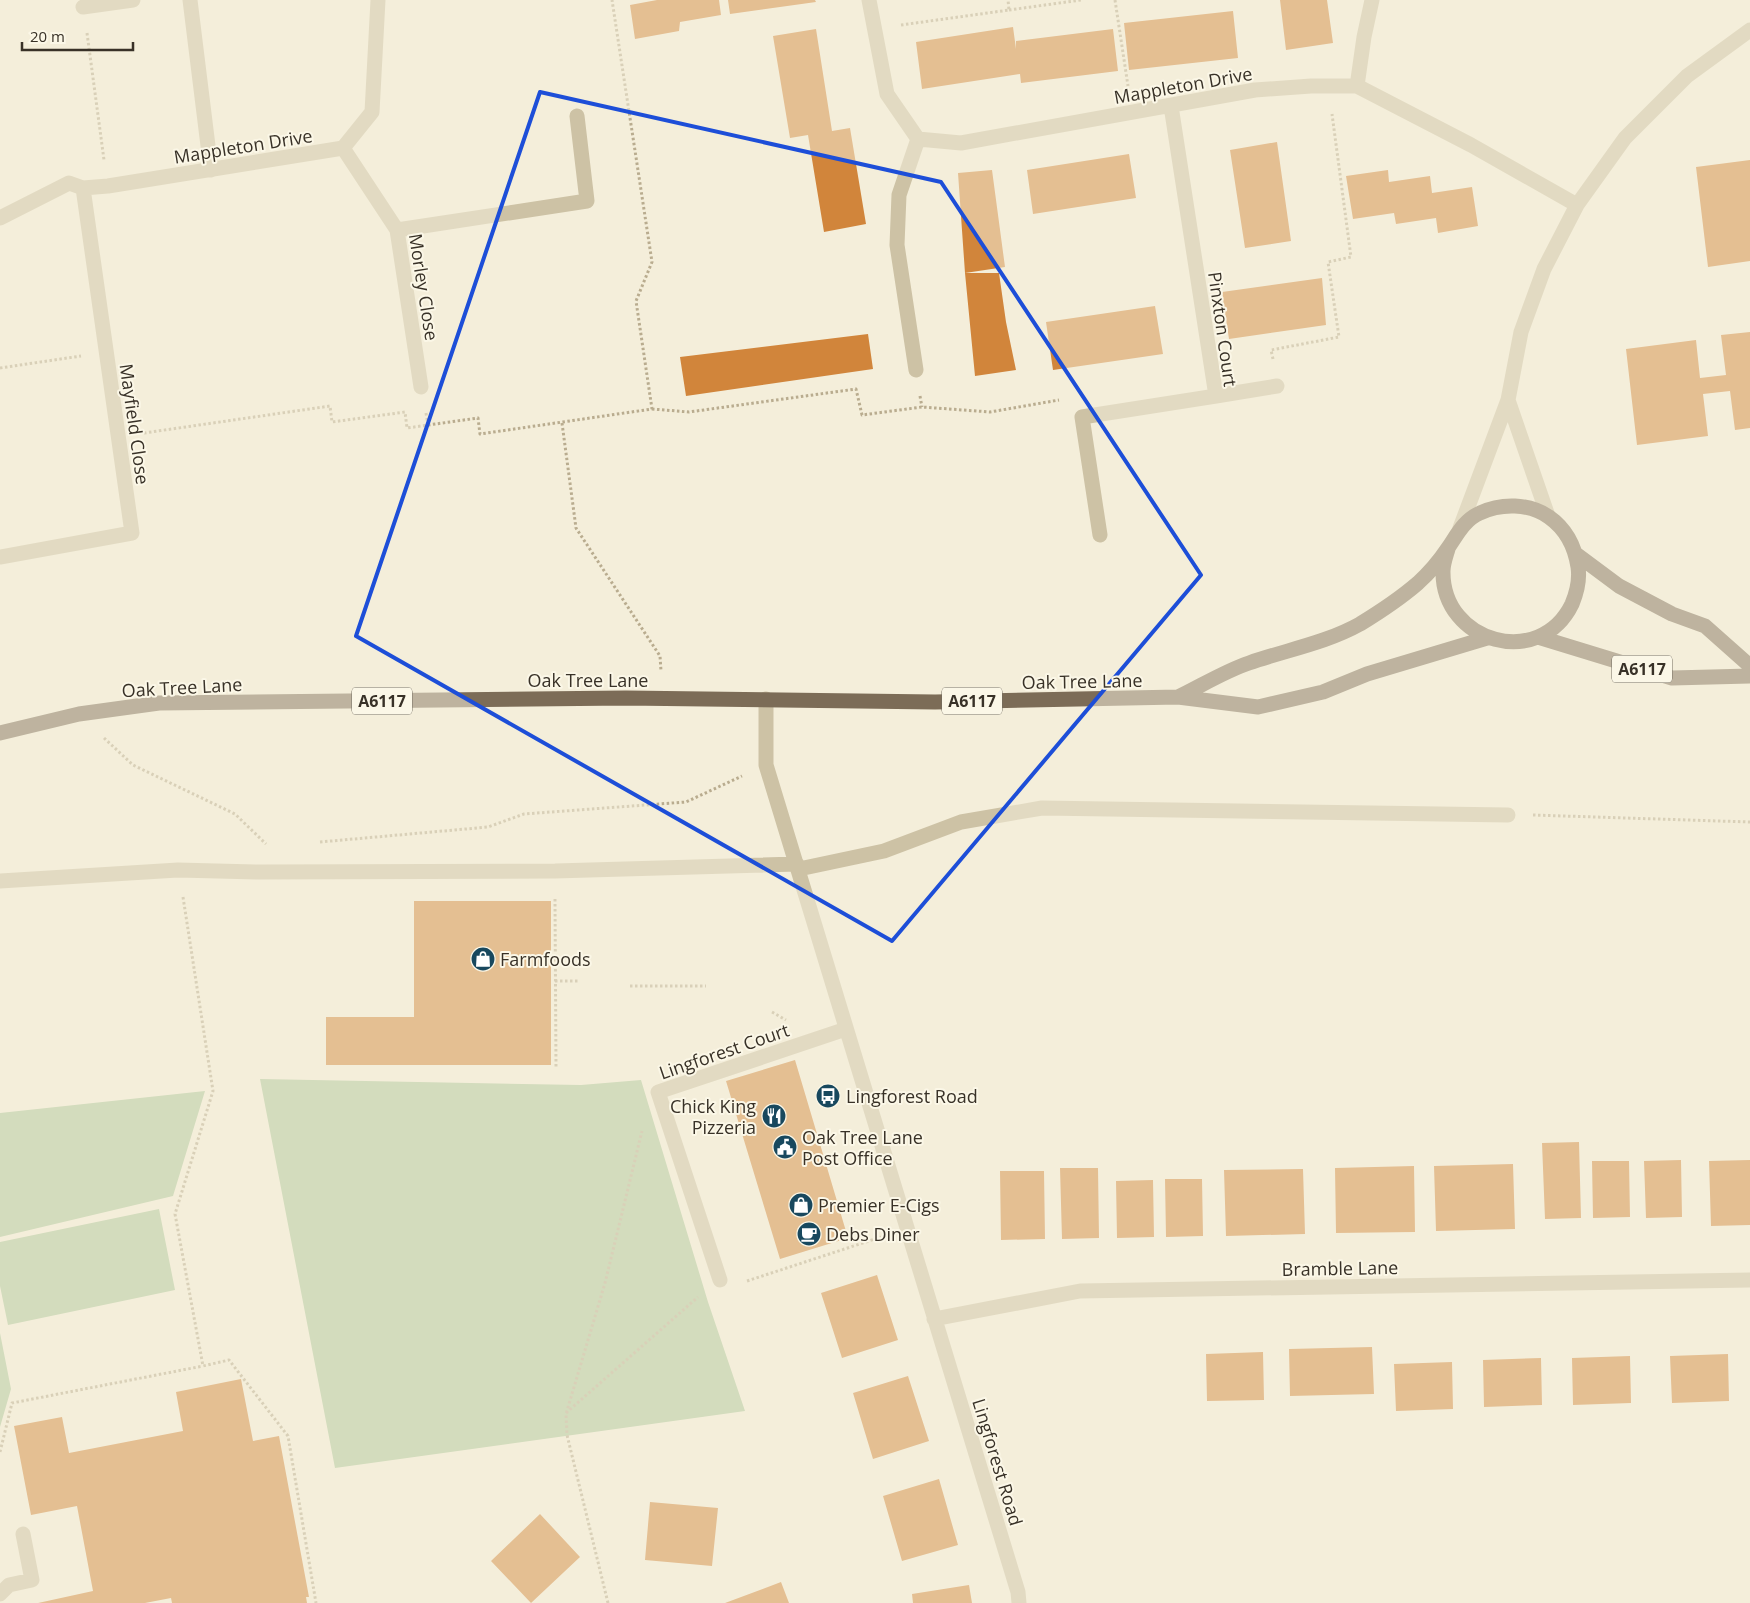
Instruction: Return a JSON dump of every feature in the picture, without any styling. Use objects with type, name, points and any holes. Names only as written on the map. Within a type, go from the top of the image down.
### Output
[{"type":"main road","name":"Oak Tree Lane","points":[[1178,697],[1247,663],[1321,640],[1359,624],[1418,583],[1448,549],[1460,528],[1479,513],[1502,506],[1526,507],[1548,516],[1565,532],[1576,554],[1579,573],[1577,593],[1568,611],[1555,626],[1538,636],[1522,641],[1504,642],[1487,638],[1469,627],[1451,605],[1445,592],[1443,570],[1448,549]]},
{"type":"main road","name":"Oak Tree Lane","points":[[1576,554],[1619,586],[1672,614],[1705,626],[1750,666]]},
{"type":"main road","name":"A6117","points":[[1538,636],[1672,678],[1750,676]]},
{"type":"main road","name":"Oak Tree Lane","points":[[0,733],[79,714],[159,703],[663,699],[935,702],[1178,697],[1258,707],[1323,692],[1367,674],[1487,638]]},
{"type":"street","points":[[83,7],[133,0]]},
{"type":"street","points":[[190,0],[211,170]]},
{"type":"street","points":[[343,148],[372,112],[378,0]]},
{"type":"street","points":[[869,0],[887,94],[918,139],[899,195],[897,245],[916,370]]},
{"type":"street","points":[[1357,86],[1364,37],[1372,0]]},
{"type":"street","points":[[1460,528],[1508,400],[1521,332],[1544,269],[1577,205],[1626,138],[1687,76],[1750,30]]},
{"type":"street","name":"Mappleton Drive","points":[[918,139],[961,142],[1255,90],[1357,86],[1462,140],[1577,205]]},
{"type":"street","name":"Pinxton Court","points":[[1082,417],[1216,396],[1171,106]]},
{"type":"street","points":[[397,230],[587,200],[577,116]]},
{"type":"street","name":"Mappleton Drive","points":[[0,218],[69,183],[83,188],[108,186],[343,148]]},
{"type":"street","name":"Morley Close","points":[[343,148],[397,230],[421,387]]},
{"type":"street","name":"Mayfield Close","points":[[0,556],[132,533],[83,188]]},
{"type":"street","points":[[1216,396],[1277,386]]},
{"type":"street","points":[[1508,400],[1548,516]]},
{"type":"street","points":[[1082,417],[1100,535]]},
{"type":"street","name":"Lingforest Road","points":[[766,699],[766,765],[1018,1592],[1019,1603]]},
{"type":"street","points":[[0,881],[178,870],[257,872],[555,871],[798,866],[884,851],[961,822],[1042,808],[1508,814]]},
{"type":"street","name":"Lingforest Court","points":[[720,1280],[658,1092],[846,1029]]},
{"type":"street","name":"Bramble Lane","points":[[934,1319],[1080,1290],[1750,1280]]},
{"type":"street","points":[[0,1594],[9,1585],[32,1580],[23,1534]]},
{"type":"path","points":[[612,0],[652,262],[636,301],[652,409]]},
{"type":"path","points":[[1008,0],[1009,10]]},
{"type":"path","points":[[874,29],[1081,0]]},
{"type":"path","points":[[1115,0],[1132,113]]},
{"type":"path","points":[[83,7],[108,186]]},
{"type":"path","points":[[1277,386],[1271,350],[1339,337],[1328,262],[1351,257],[1328,86]]},
{"type":"path","points":[[0,368],[105,352]]},
{"type":"path","points":[[118,437],[330,406],[332,422],[405,412],[407,428],[478,418],[480,434],[652,409],[689,412],[856,389],[862,415],[922,407],[990,412],[1080,397],[1082,417]]},
{"type":"path","points":[[562,422],[576,528],[660,656],[663,699]]},
{"type":"path","points":[[79,714],[133,764],[235,814],[270,847],[257,872]]},
{"type":"path","points":[[310,843],[488,827],[524,814],[686,802],[766,765]]},
{"type":"path","points":[[1508,814],[1750,822]]},
{"type":"path","points":[[178,870],[213,1091],[175,1214],[203,1366]]},
{"type":"path","points":[[555,871],[556,1068]]},
{"type":"path","points":[[555,981],[578,981]]},
{"type":"path","points":[[630,986],[706,986]]},
{"type":"path","points":[[608,1603],[567,1435],[566,1414],[604,1283],[648,1106],[658,1092]]},
{"type":"path","points":[[0,1452],[12,1403],[229,1360],[288,1436],[316,1603]]},
{"type":"highlighted area","points":[[540,92],[941,182],[1201,575],[892,941],[356,636]]},
{"type":"green space","points":[[260,1079],[581,1085],[641,1080],[708,1302],[745,1411],[335,1468]]},
{"type":"green space","points":[[205,1091],[173,1196],[0,1237],[0,1113]]},
{"type":"green space","points":[[159,1209],[175,1290],[8,1325],[0,1286],[0,1242]]},
{"type":"green space","points":[[0,1333],[11,1389],[0,1427]]},
{"type":"building","points":[[657,0],[719,0],[721,15],[680,22],[679,31],[635,39],[630,5]]},
{"type":"building","points":[[728,0],[815,0],[816,2],[730,14]]},
{"type":"building","points":[[1280,0],[1327,0],[1333,43],[1286,50]]},
{"type":"building","points":[[1233,11],[1238,58],[1129,70],[1124,23]]},
{"type":"building","points":[[1013,27],[1016,49],[1016,41],[1113,29],[1118,71],[1021,83],[1020,74],[922,89],[916,42]]},
{"type":"building","points":[[816,29],[832,131],[850,128],[866,224],[824,232],[808,135],[790,138],[773,36]]},
{"type":"building","points":[[1277,142],[1291,241],[1245,248],[1230,150]]},
{"type":"building","points":[[1129,154],[1136,198],[1033,214],[1027,170]]},
{"type":"building","points":[[1750,160],[1750,261],[1708,267],[1696,167]]},
{"type":"building","points":[[992,170],[1005,267],[965,273],[958,173]]},
{"type":"building","points":[[1388,170],[1389,182],[1430,176],[1432,193],[1472,187],[1478,226],[1438,233],[1436,218],[1396,224],[1394,213],[1353,219],[1346,176]]},
{"type":"building","points":[[965,273],[999,273],[1006,322],[1016,370],[975,376]]},
{"type":"building","points":[[1322,278],[1326,325],[1229,339],[1222,292]]},
{"type":"building","points":[[1155,306],[1163,354],[1053,370],[1046,322]]},
{"type":"building","points":[[1750,332],[1750,428],[1735,430],[1730,391],[1703,394],[1708,436],[1637,445],[1626,349],[1696,340],[1700,378],[1726,375],[1721,335]]},
{"type":"building","points":[[868,334],[873,369],[686,396],[680,357]]},
{"type":"building","name":"Farmfoods","points":[[414,901],[551,901],[551,1065],[326,1065],[326,1017],[414,1017]]},
{"type":"building","points":[[795,1060],[848,1238],[780,1259],[726,1081]]},
{"type":"building","points":[[1579,1142],[1581,1218],[1545,1219],[1542,1143]]},
{"type":"building","points":[[1681,1160],[1682,1217],[1646,1218],[1644,1161]]},
{"type":"building","points":[[1750,1160],[1750,1225],[1711,1226],[1709,1161]]},
{"type":"building","points":[[1592,1161],[1629,1161],[1630,1217],[1593,1218]]},
{"type":"building","points":[[1513,1164],[1515,1229],[1436,1231],[1434,1166]]},
{"type":"building","points":[[1414,1166],[1415,1232],[1336,1233],[1335,1168]]},
{"type":"building","points":[[1060,1168],[1098,1168],[1099,1238],[1062,1239]]},
{"type":"building","points":[[1303,1169],[1305,1234],[1226,1236],[1224,1170]]},
{"type":"building","points":[[1000,1171],[1044,1171],[1045,1239],[1001,1240]]},
{"type":"building","points":[[1165,1179],[1202,1179],[1203,1236],[1166,1237]]},
{"type":"building","points":[[1153,1180],[1154,1237],[1117,1238],[1116,1181]]},
{"type":"building","points":[[877,1275],[898,1340],[842,1358],[821,1293]]},
{"type":"building","points":[[1372,1347],[1374,1394],[1290,1396],[1289,1349]]},
{"type":"building","points":[[1263,1352],[1264,1400],[1207,1401],[1206,1354]]},
{"type":"building","points":[[1728,1354],[1729,1401],[1672,1403],[1670,1356]]},
{"type":"building","points":[[1630,1356],[1631,1403],[1573,1405],[1572,1358]]},
{"type":"building","points":[[1541,1358],[1542,1405],[1484,1407],[1483,1360]]},
{"type":"building","points":[[1452,1362],[1453,1409],[1396,1411],[1394,1364]]},
{"type":"building","points":[[908,1376],[929,1441],[873,1459],[853,1393]]},
{"type":"building","points":[[241,1379],[253,1441],[279,1436],[309,1597],[306,1597],[307,1603],[172,1603],[171,1598],[145,1603],[38,1603],[93,1591],[77,1506],[31,1515],[14,1426],[62,1417],[69,1453],[183,1431],[176,1392]]},
{"type":"building","points":[[939,1479],[958,1545],[902,1561],[883,1496]]},
{"type":"building","points":[[650,1502],[718,1508],[712,1566],[645,1560]]},
{"type":"building","points":[[540,1514],[580,1557],[531,1603],[491,1561]]},
{"type":"building","points":[[781,1582],[789,1603],[725,1603]]},
{"type":"building","points":[[969,1585],[972,1603],[913,1603],[912,1594]]},
{"type":"place","name":"Farmfoods","points":[[483,959]]},
{"type":"place","name":"Lingforest Road","points":[[828,1096]]},
{"type":"place","name":"Chick King Pizzeria","points":[[774,1116]]},
{"type":"place","name":"Oak Tree Lane Post Office","points":[[785,1147]]},
{"type":"place","name":"Premier E-Cigs","points":[[801,1205]]},
{"type":"place","name":"Debs Diner","points":[[809,1234]]}]
